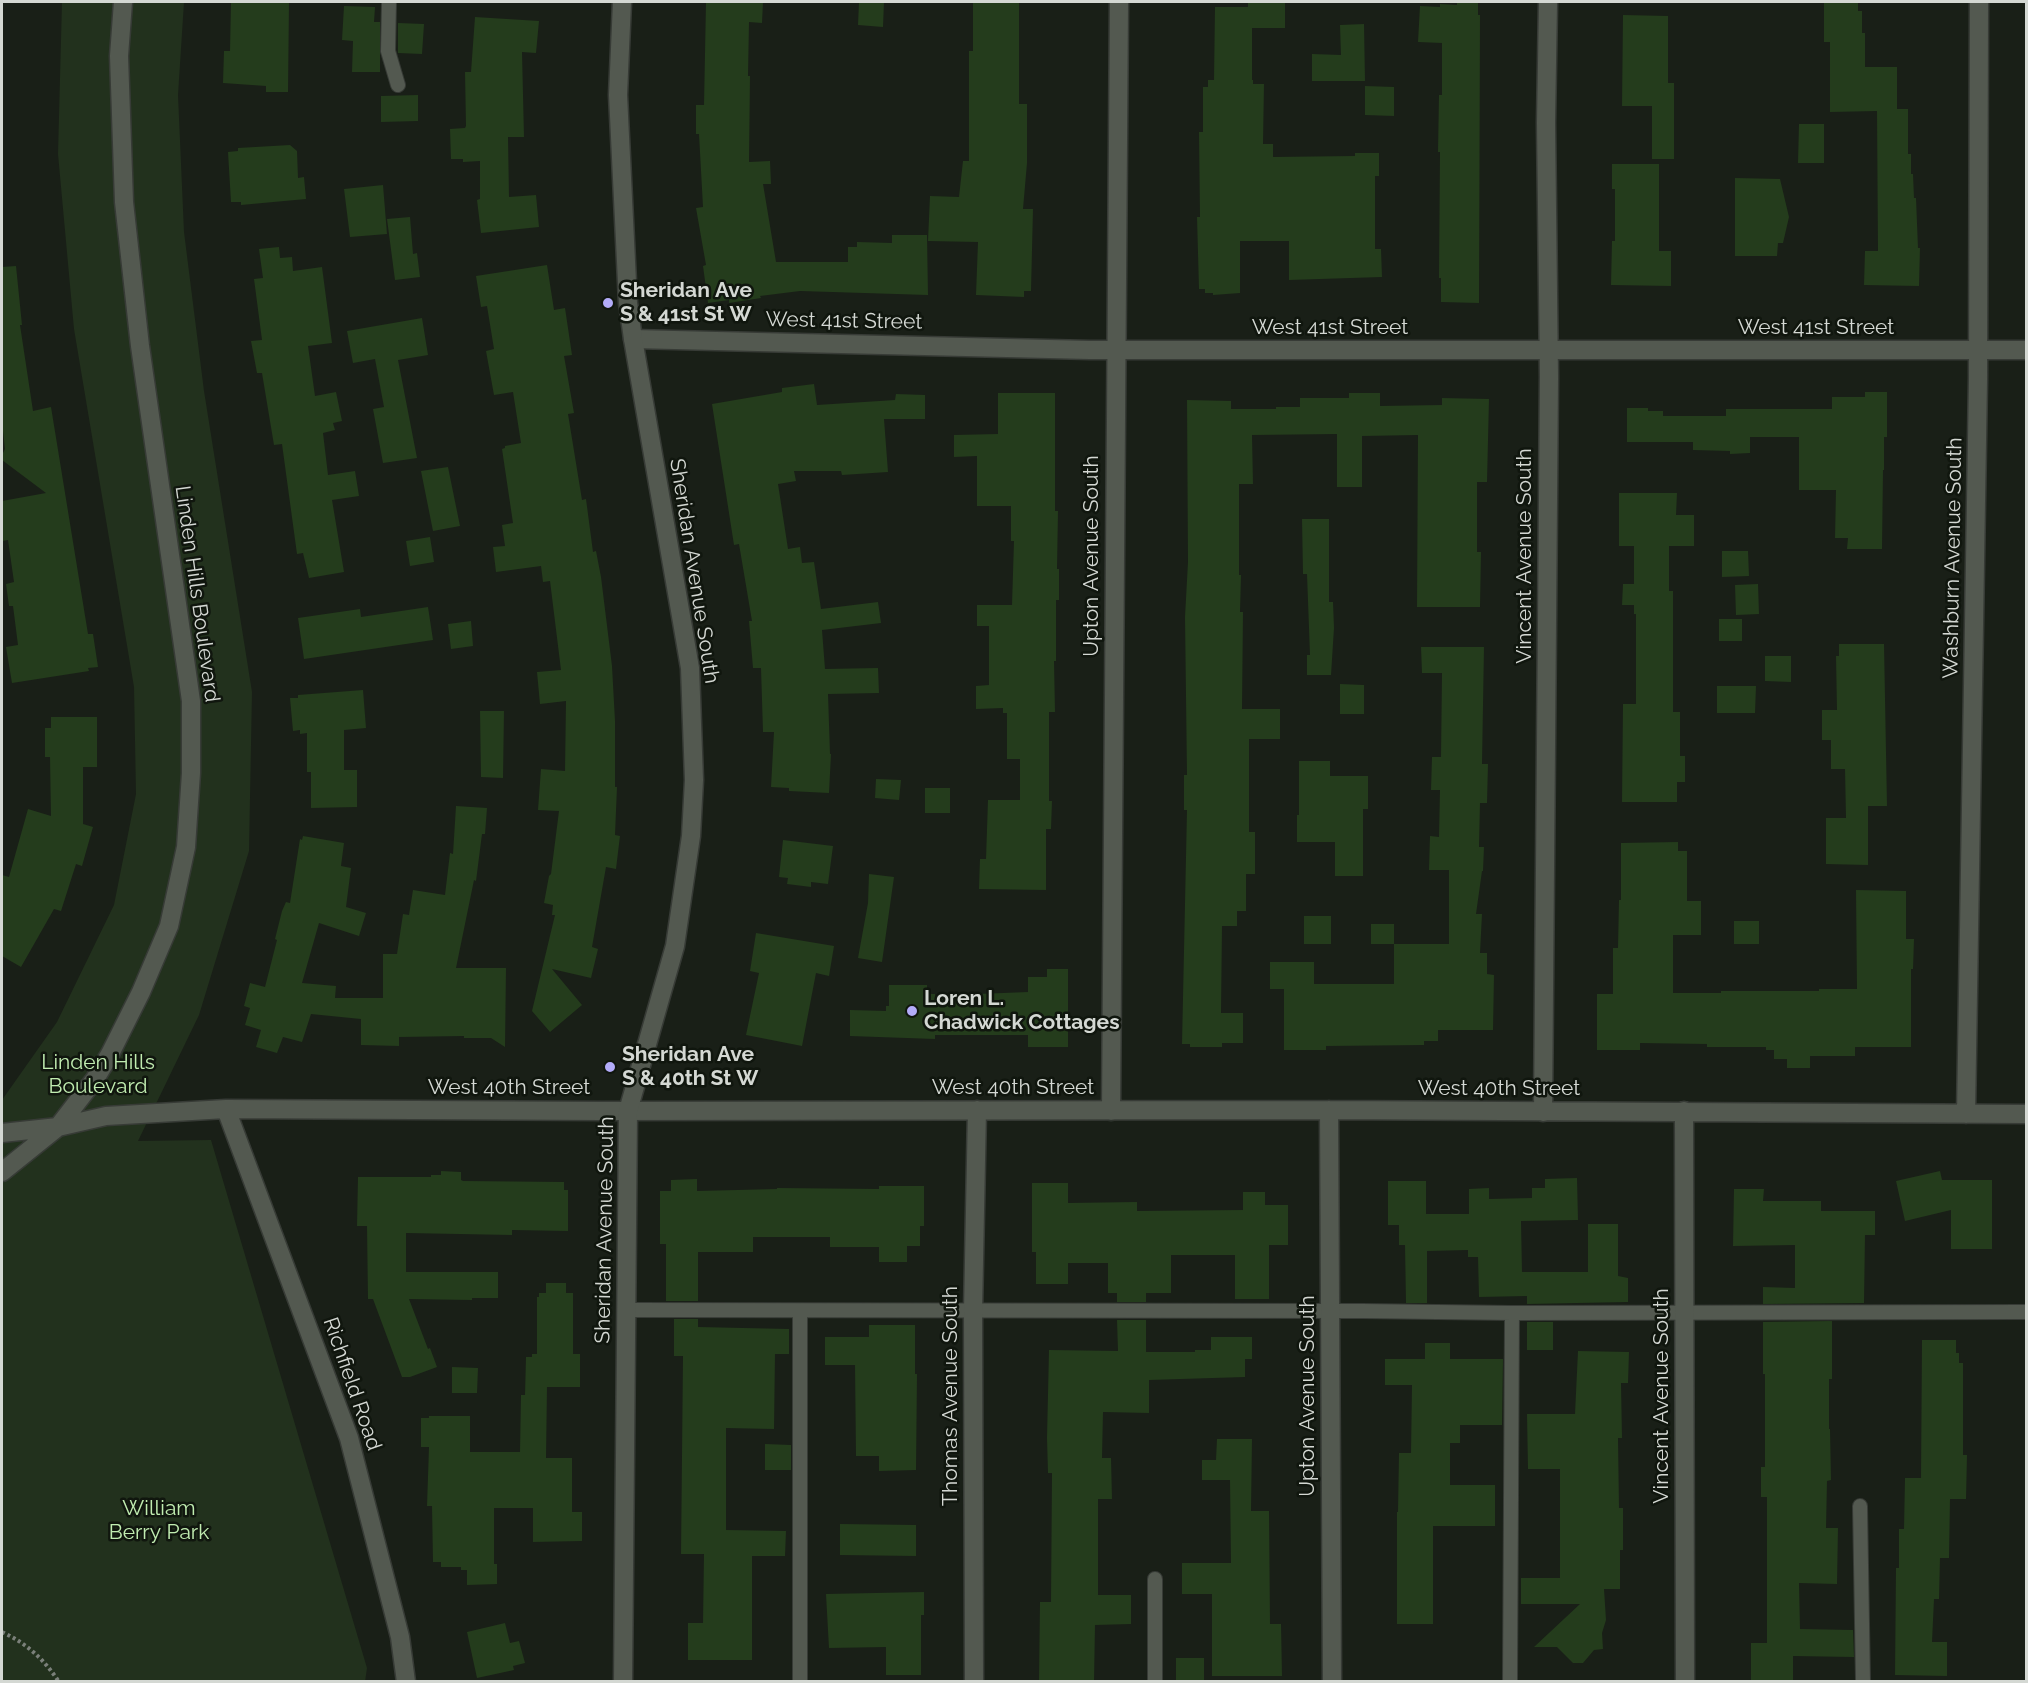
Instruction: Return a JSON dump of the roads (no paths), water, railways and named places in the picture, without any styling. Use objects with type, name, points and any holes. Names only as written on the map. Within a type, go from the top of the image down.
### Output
[{"type":"street","name":"Linden Hills Boulevard","points":[[2,1172],[58,1127],[95,1079],[110,1054],[141,992],[169,926],[186,847],[190,783],[191,700],[140,346],[124,202],[119,56],[123,2]]},
{"type":"street","name":"Sheridan Avenue South","points":[[622,2],[618,95],[627,292],[633,339],[690,668],[694,780],[691,836],[675,946],[628,1111],[623,1682]]},
{"type":"street","name":"Upton Avenue South","points":[[1112,1111],[1119,2]]},
{"type":"street","name":"Vincent Avenue South","points":[[1543,1112],[1548,2]]},
{"type":"street","name":"Washburn Avenue South","points":[[1966,1114],[1978,350],[1979,2]]},
{"type":"street","name":"West 41st Street","points":[[633,339],[1090,350],[2026,350]]},
{"type":"street","name":"West 40th Street","points":[[2,1133],[58,1127],[106,1116],[226,1109],[1329,1110],[2026,1114]]},
{"type":"street","name":"Richfield Road","points":[[226,1109],[350,1437],[400,1637],[406,1682]]},
{"type":"street","name":"Thomas Avenue South","points":[[974,1682],[973,1311],[977,1110]]},
{"type":"street","name":"Upton Avenue South","points":[[1329,1110],[1332,1682]]},
{"type":"street","name":"Vincent Avenue South","points":[[1684,1111],[1685,1682]]},
{"type":"lane","points":[[389,2],[388,51],[398,85]]},
{"type":"lane","points":[[626,1310],[2026,1312]]},
{"type":"lane","points":[[800,1311],[800,1682]]},
{"type":"lane","points":[[1510,1682],[1512,1313]]},
{"type":"lane","points":[[1860,1506],[1863,1682]]},
{"type":"lane","points":[[1155,1579],[1155,1682]]},
{"type":"place","name":"Sheridan Ave S & 41st St W","points":[[608,303]]},
{"type":"place","name":"Loren L. Chadwick Cottages","points":[[912,1011]]},
{"type":"place","name":"Sheridan Ave S & 40th St W","points":[[610,1067]]},
{"type":"park label","name":"William Berry Park","points":[[159,1521]]}]
